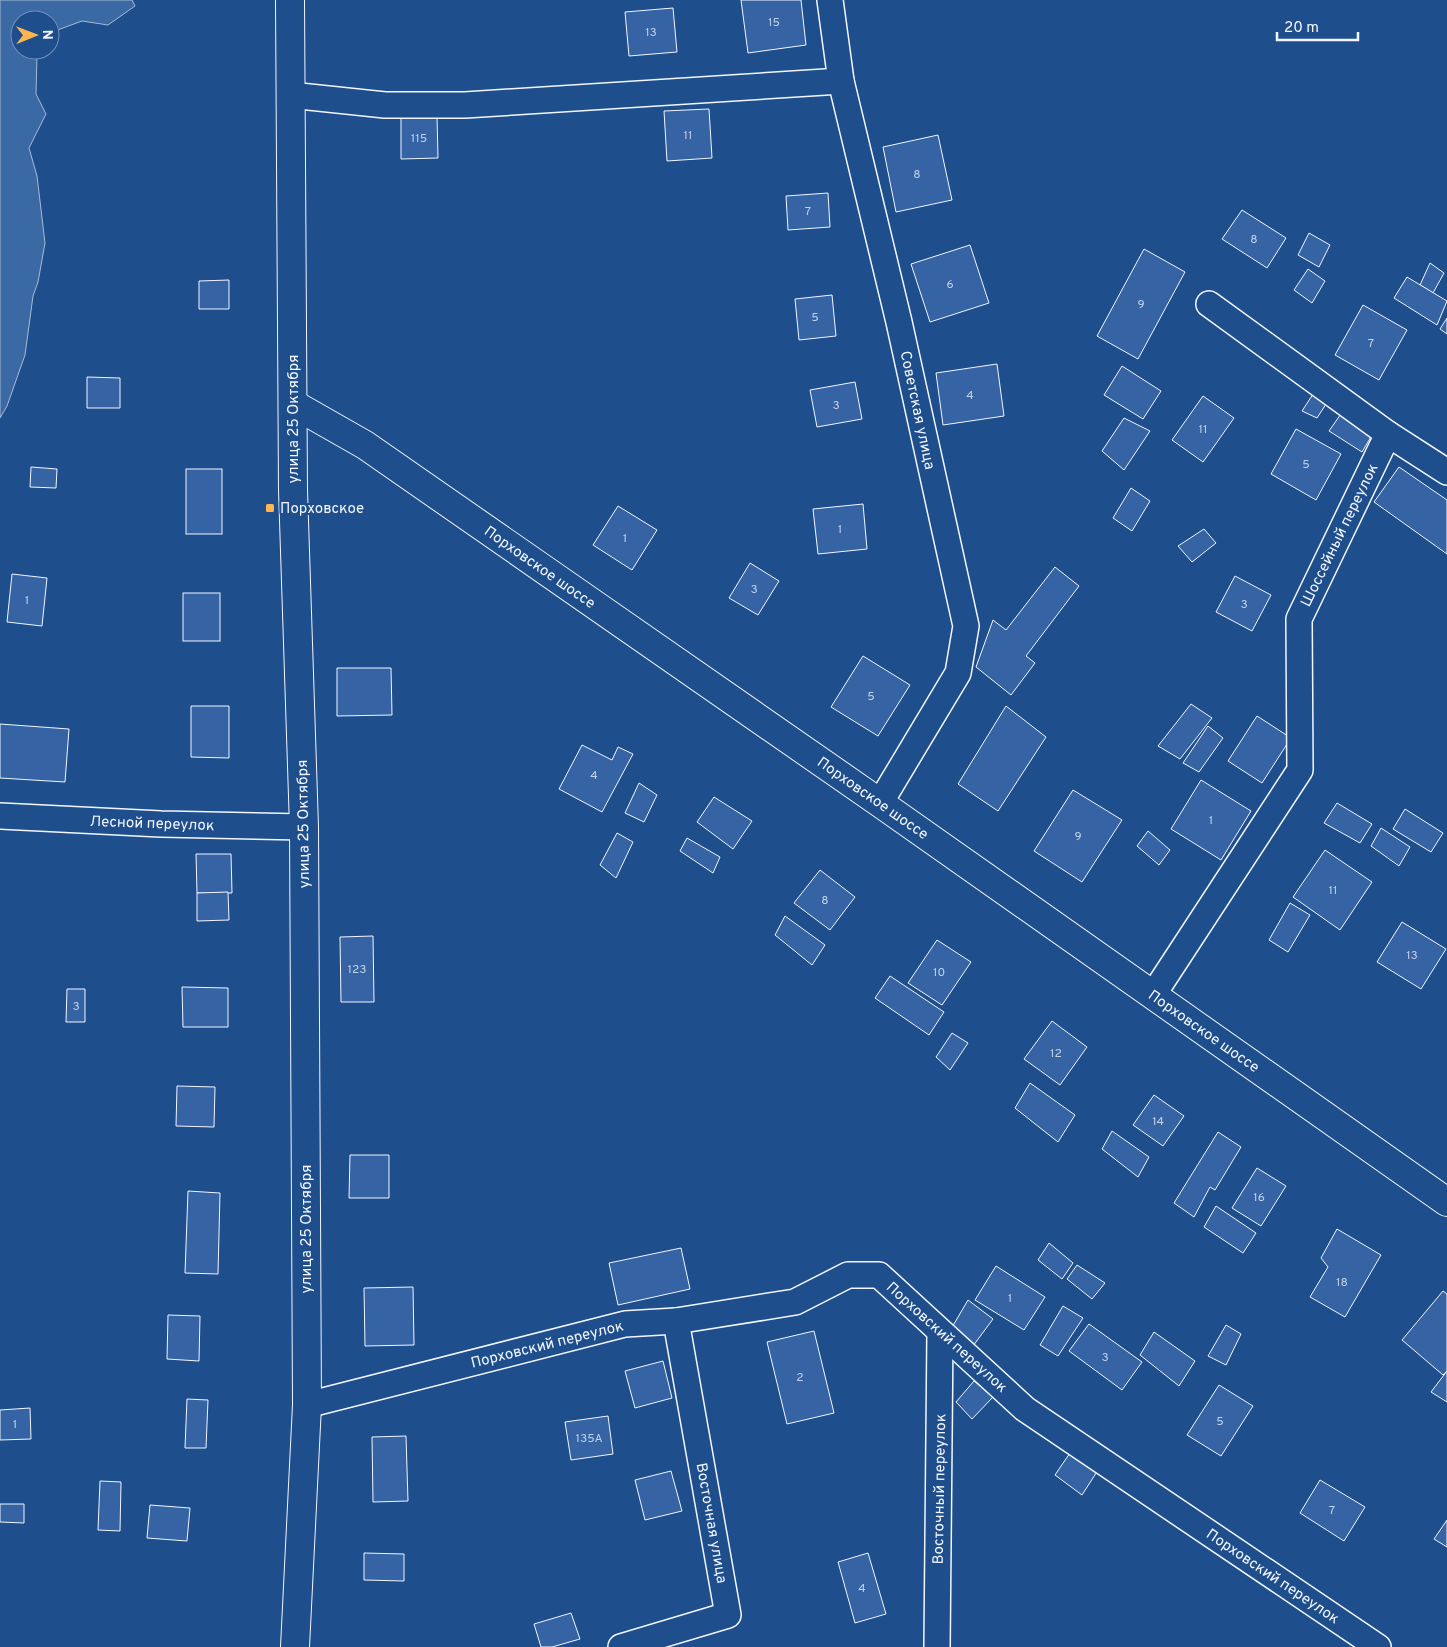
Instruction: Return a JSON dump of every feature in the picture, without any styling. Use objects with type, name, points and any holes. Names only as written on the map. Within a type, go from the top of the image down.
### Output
[{"type":"main road","name":"улица 25 Октября","points":[[290,0],[294,500],[304,827],[308,1405],[294,1647]]},
{"type":"main road","name":"Порховское шоссе","points":[[293,404],[365,445],[880,803],[1447,1202]]},
{"type":"street","name":"Советская улица","points":[[830,0],[841,81],[899,322],[966,626],[958,673],[880,803]]},
{"type":"street","points":[[290,95],[385,106],[465,105],[841,81]]},
{"type":"street","points":[[1209,304],[1388,434],[1447,472]]},
{"type":"street","name":"Шоссейный переулок","points":[[1153,995],[1300,770],[1299,619],[1388,434]]},
{"type":"street","name":"Лесной переулок","points":[[0,816],[161,824],[304,827]]},
{"type":"street","name":"Порховский переулок","points":[[308,1405],[625,1324],[676,1321],[795,1302],[848,1274],[879,1275],[1025,1410],[1378,1647]]},
{"type":"street","name":"Восточная улица","points":[[621,1647],[728,1615],[676,1321]]},
{"type":"street","name":"Восточный переулок","points":[[937,1647],[940,1332]]},
{"type":"water","points":[[0,0],[132,0],[135,6],[108,25],[82,21],[60,29],[60,10],[10,10],[10,60],[37,60],[36,94],[46,114],[29,148],[37,176],[45,243],[38,282],[33,296],[25,355],[7,406],[0,418]]},
{"type":"building","points":[[741,0],[801,0],[806,45],[748,53]]},
{"type":"building","points":[[673,8],[677,52],[629,56],[625,12]]},
{"type":"building","points":[[709,109],[712,158],[667,161],[664,111]]},
{"type":"building","points":[[437,116],[438,158],[401,159],[401,117]]},
{"type":"building","points":[[938,135],[952,200],[896,212],[883,147]]},
{"type":"building","points":[[828,193],[830,227],[788,230],[786,196]]},
{"type":"building","points":[[1242,210],[1286,238],[1267,268],[1222,239]]},
{"type":"building","points":[[1309,233],[1330,245],[1319,267],[1298,255]]},
{"type":"building","points":[[970,245],[989,303],[930,322],[911,264]]},
{"type":"building","points":[[1144,249],[1185,272],[1138,359],[1097,336]]},
{"type":"building","points":[[1430,263],[1444,273],[1433,293],[1420,285]]},
{"type":"building","points":[[1308,269],[1325,281],[1312,303],[1294,290]]},
{"type":"building","points":[[1407,277],[1447,301],[1437,325],[1394,298]]},
{"type":"building","points":[[229,280],[229,309],[199,309],[199,281]]},
{"type":"building","points":[[832,295],[836,336],[799,340],[795,299]]},
{"type":"building","points":[[1363,305],[1407,330],[1379,380],[1335,355]]},
{"type":"building","points":[[1447,318],[1447,334],[1440,329]]},
{"type":"building","points":[[997,364],[1004,416],[943,425],[936,373]]},
{"type":"building","points":[[1122,366],[1161,391],[1143,419],[1104,395]]},
{"type":"building","points":[[87,377],[120,378],[120,408],[87,408]]},
{"type":"building","points":[[855,382],[862,419],[817,427],[810,390]]},
{"type":"building","points":[[1317,388],[1330,398],[1317,418],[1302,411]]},
{"type":"building","points":[[1203,396],[1234,418],[1203,462],[1172,440]]},
{"type":"building","points":[[1343,411],[1375,430],[1362,452],[1329,431]]},
{"type":"building","points":[[1124,418],[1150,431],[1124,470],[1102,451]]},
{"type":"building","points":[[1296,429],[1341,454],[1316,500],[1271,474]]},
{"type":"building","points":[[31,467],[57,469],[56,488],[30,487]]},
{"type":"building","points":[[1399,467],[1447,500],[1447,554],[1374,502]]},
{"type":"building","points":[[186,469],[222,469],[222,534],[186,534]]},
{"type":"building","points":[[1131,488],[1150,501],[1132,531],[1113,518]]},
{"type":"building","points":[[863,504],[867,549],[818,554],[813,509]]},
{"type":"building","points":[[618,506],[657,530],[632,570],[593,545]]},
{"type":"building","points":[[1204,529],[1216,543],[1192,562],[1178,546]]},
{"type":"building","points":[[750,563],[779,581],[758,615],[729,598]]},
{"type":"building","points":[[1055,567],[1079,586],[1026,656],[1035,663],[1011,695],[976,667],[993,620],[1006,630]]},
{"type":"building","points":[[12,574],[47,578],[42,626],[7,622]]},
{"type":"building","points":[[1235,576],[1271,595],[1252,631],[1216,612]]},
{"type":"building","points":[[183,593],[220,593],[220,641],[183,641]]},
{"type":"building","points":[[863,656],[910,685],[878,736],[831,707]]},
{"type":"building","points":[[337,668],[391,668],[392,715],[337,716]]},
{"type":"building","points":[[1191,704],[1212,718],[1180,759],[1158,746]]},
{"type":"building","points":[[191,706],[229,706],[229,758],[191,757]]},
{"type":"building","points":[[1006,706],[1046,737],[998,811],[958,784]]},
{"type":"building","points":[[1257,716],[1291,738],[1262,783],[1228,761]]},
{"type":"building","points":[[0,724],[69,729],[65,782],[0,778]]},
{"type":"building","points":[[1208,726],[1223,738],[1199,772],[1183,763]]},
{"type":"building","points":[[582,745],[612,760],[618,747],[633,754],[602,812],[559,789]]},
{"type":"building","points":[[1201,780],[1251,811],[1221,860],[1171,829]]},
{"type":"building","points":[[639,783],[657,795],[644,822],[625,813]]},
{"type":"building","points":[[1073,790],[1122,820],[1082,882],[1034,851]]},
{"type":"building","points":[[714,797],[752,821],[733,849],[697,822]]},
{"type":"building","points":[[1337,803],[1372,824],[1360,843],[1324,823]]},
{"type":"building","points":[[1405,809],[1443,833],[1431,852],[1393,829]]},
{"type":"building","points":[[1381,828],[1410,847],[1399,866],[1371,846]]},
{"type":"building","points":[[1148,831],[1170,850],[1159,865],[1137,846]]},
{"type":"building","points":[[617,833],[633,842],[616,878],[600,865]]},
{"type":"building","points":[[687,838],[720,857],[713,873],[680,851]]},
{"type":"building","points":[[1325,850],[1372,882],[1340,930],[1293,897]]},
{"type":"building","points":[[196,854],[231,854],[232,893],[197,893]]},
{"type":"building","points":[[820,870],[855,897],[830,930],[794,903]]},
{"type":"building","points":[[228,892],[229,920],[197,921],[197,893]]},
{"type":"building","points":[[1290,903],[1310,915],[1288,952],[1269,940]]},
{"type":"building","points":[[785,916],[825,945],[812,965],[775,935]]},
{"type":"building","points":[[1402,922],[1446,949],[1421,989],[1377,962]]},
{"type":"building","points":[[373,936],[374,1002],[341,1002],[340,937]]},
{"type":"building","points":[[937,940],[971,962],[942,1005],[908,983]]},
{"type":"building","points":[[890,976],[944,1012],[929,1035],[875,998]]},
{"type":"building","points":[[182,987],[228,988],[228,1027],[183,1027]]},
{"type":"building","points":[[67,989],[85,989],[85,1022],[66,1022]]},
{"type":"building","points":[[1052,1021],[1087,1047],[1060,1085],[1024,1059]]},
{"type":"building","points":[[952,1033],[968,1043],[950,1070],[936,1057]]},
{"type":"building","points":[[1030,1083],[1075,1115],[1058,1142],[1015,1108]]},
{"type":"building","points":[[177,1086],[215,1087],[214,1127],[176,1126]]},
{"type":"building","points":[[1154,1095],[1184,1116],[1163,1146],[1133,1125]]},
{"type":"building","points":[[1112,1131],[1149,1157],[1138,1177],[1102,1149]]},
{"type":"building","points":[[1218,1132],[1241,1147],[1215,1190],[1210,1187],[1194,1217],[1174,1203]]},
{"type":"building","points":[[350,1155],[389,1155],[389,1198],[349,1198]]},
{"type":"building","points":[[1257,1168],[1286,1186],[1261,1226],[1232,1208]]},
{"type":"building","points":[[188,1191],[220,1193],[218,1274],[185,1273]]},
{"type":"building","points":[[1216,1206],[1256,1233],[1243,1253],[1204,1227]]},
{"type":"building","points":[[1337,1229],[1381,1255],[1345,1317],[1310,1297],[1328,1267],[1321,1258]]},
{"type":"building","points":[[1049,1243],[1073,1263],[1062,1279],[1038,1260]]},
{"type":"building","points":[[681,1248],[690,1289],[618,1305],[609,1263]]},
{"type":"building","points":[[1077,1265],[1105,1283],[1092,1299],[1067,1279]]},
{"type":"building","points":[[996,1266],[1045,1297],[1024,1330],[975,1300]]},
{"type":"building","points":[[413,1287],[414,1345],[365,1346],[364,1288]]},
{"type":"building","points":[[1443,1291],[1447,1294],[1447,1371],[1443,1375],[1402,1340]]},
{"type":"building","points":[[968,1300],[993,1319],[973,1346],[951,1329]]},
{"type":"building","points":[[1063,1306],[1083,1318],[1058,1356],[1040,1345]]},
{"type":"building","points":[[168,1315],[200,1316],[199,1361],[167,1359]]},
{"type":"building","points":[[1089,1324],[1142,1362],[1122,1390],[1069,1351]]},
{"type":"building","points":[[1226,1325],[1241,1334],[1226,1365],[1208,1356]]},
{"type":"building","points":[[814,1331],[834,1413],[787,1424],[767,1342]]},
{"type":"building","points":[[1154,1332],[1195,1361],[1179,1386],[1140,1355]]},
{"type":"building","points":[[663,1361],[672,1398],[635,1408],[625,1371]]},
{"type":"building","points":[[1447,1371],[1447,1402],[1431,1392]]},
{"type":"building","points":[[974,1381],[993,1397],[972,1419],[956,1402]]},
{"type":"building","points":[[1219,1385],[1253,1406],[1221,1456],[1187,1435]]},
{"type":"building","points":[[187,1399],[208,1400],[206,1448],[185,1448]]},
{"type":"building","points":[[30,1408],[31,1439],[0,1440],[0,1410]]},
{"type":"building","points":[[608,1416],[613,1454],[571,1460],[565,1422]]},
{"type":"building","points":[[406,1436],[408,1501],[373,1502],[372,1437]]},
{"type":"building","points":[[1072,1450],[1100,1467],[1082,1495],[1055,1475]]},
{"type":"building","points":[[671,1471],[682,1511],[645,1520],[635,1480]]},
{"type":"building","points":[[1320,1480],[1365,1507],[1344,1541],[1300,1513]]},
{"type":"building","points":[[100,1481],[121,1482],[120,1531],[98,1530]]},
{"type":"building","points":[[0,1504],[24,1504],[24,1523],[0,1522]]},
{"type":"building","points":[[150,1505],[190,1508],[187,1541],[147,1538]]},
{"type":"building","points":[[1447,1520],[1447,1547],[1434,1539]]},
{"type":"building","points":[[364,1553],[404,1554],[404,1581],[364,1580]]},
{"type":"building","points":[[868,1553],[886,1614],[855,1623],[838,1562]]},
{"type":"building","points":[[571,1613],[580,1639],[552,1647],[541,1647],[534,1624]]},
{"type":"place","name":"Порховское","points":[[270,508]]}]
